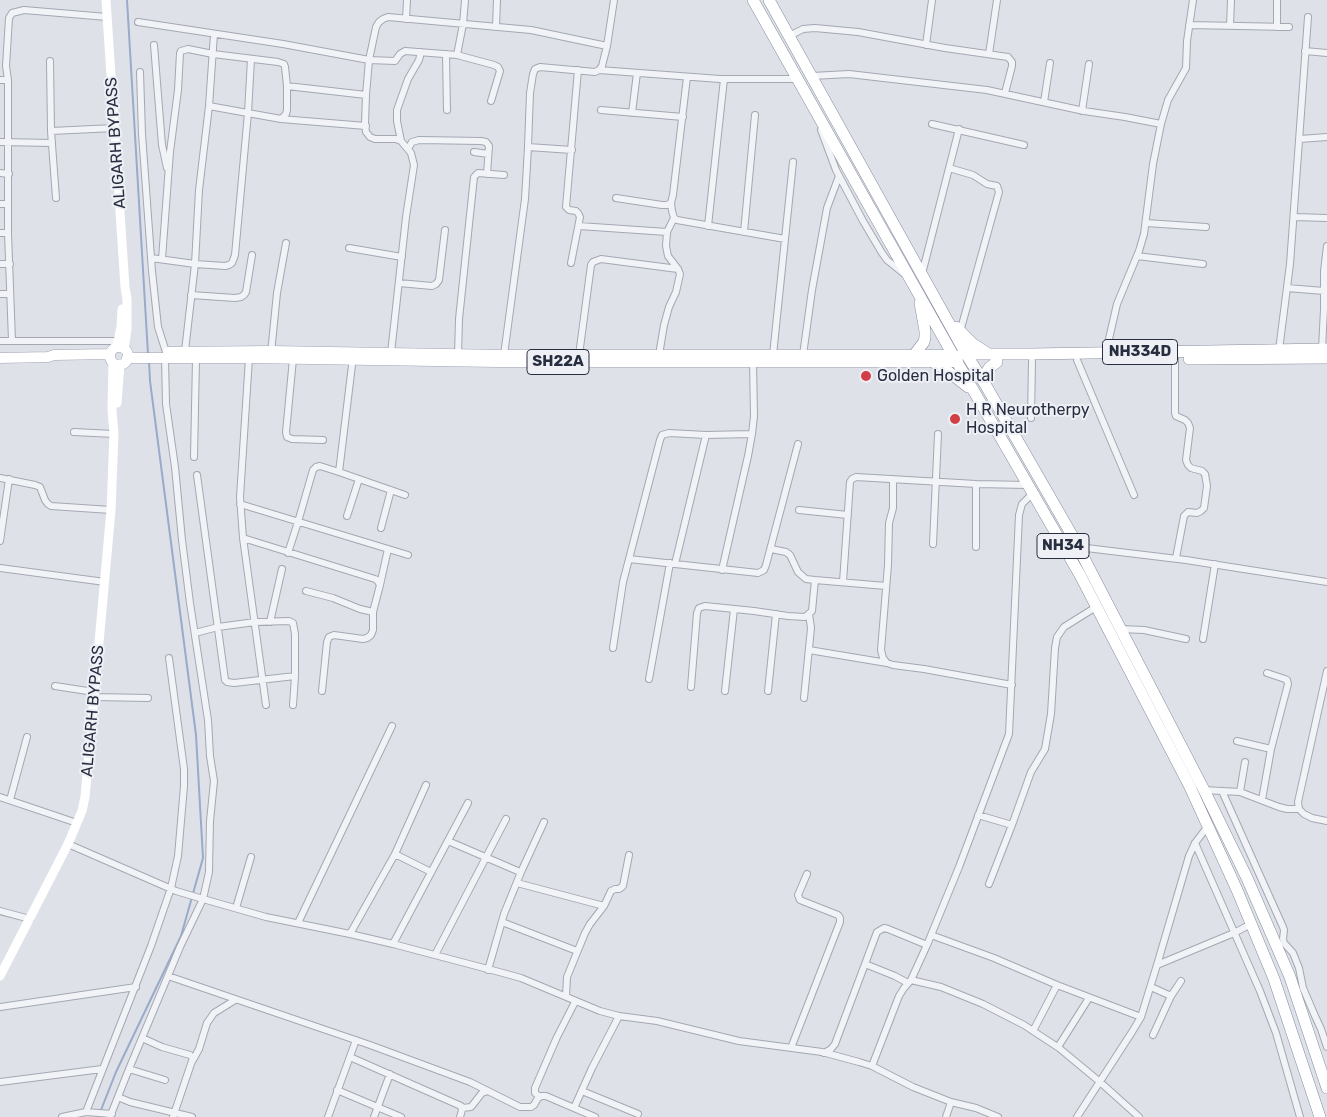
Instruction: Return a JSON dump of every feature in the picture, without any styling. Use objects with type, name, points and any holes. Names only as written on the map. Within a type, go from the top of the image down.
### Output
[{"type":"highway","name":"NH34","points":[[753,0],[910,279],[962,358],[986,384],[1078,547],[1204,790],[1247,878],[1290,977],[1327,1088]]},
{"type":"highway","name":"NH34","points":[[769,0],[944,315],[976,396],[1080,575],[1190,787],[1274,979],[1320,1117]]},
{"type":"highway","points":[[914,355],[925,338],[918,292]]},
{"type":"highway","points":[[944,315],[973,344],[994,358],[986,373],[986,384]]},
{"type":"highway","name":"NH334D","points":[[994,358],[1032,354],[1106,352],[1257,355],[1278,350],[1325,352]]},
{"type":"highway","name":"NH334D","points":[[962,358],[1032,361],[1175,359],[1325,352]]},
{"type":"highway","points":[[933,362],[950,372],[976,396]]},
{"type":"main road","name":"ALIGARH BYPASS","points":[[0,976],[68,844],[85,798],[111,510],[114,431],[121,354],[127,329],[127,299],[106,0]]},
{"type":"main road","name":"SH22A","points":[[162,355],[185,352],[498,362],[933,362],[962,358]]},
{"type":"main road","name":"SH22A","points":[[0,358],[121,354],[162,355],[196,359],[249,358],[271,355],[293,359],[353,357],[391,353],[458,355],[914,355],[962,358]]},
{"type":"street","points":[[406,19],[407,0]]},
{"type":"street","points":[[457,55],[465,0]]},
{"type":"street","points":[[496,27],[497,0]]},
{"type":"street","points":[[599,70],[602,66],[614,0]]},
{"type":"street","points":[[926,45],[932,0]]},
{"type":"street","points":[[989,54],[997,0]]},
{"type":"street","points":[[1106,352],[1117,304],[1144,234],[1153,164],[1161,124],[1168,100],[1186,68],[1193,0]]},
{"type":"street","points":[[1230,26],[1231,0]]},
{"type":"street","points":[[1277,0],[1277,27]]},
{"type":"street","points":[[12,341],[8,233],[8,80],[6,50],[9,18],[12,13],[24,10],[107,16]]},
{"type":"street","points":[[391,353],[414,165],[411,153],[401,141],[396,139],[375,139],[368,135],[366,126],[366,94],[369,60],[376,27],[379,22],[383,18],[388,17],[531,30],[606,46]]},
{"type":"street","points":[[1278,350],[1290,264],[1308,17]]},
{"type":"street","points":[[138,22],[369,60],[395,61],[402,52],[457,55],[498,67],[500,71],[490,101]]},
{"type":"street","points":[[1189,25],[1289,27]]},
{"type":"street","points":[[789,36],[803,29],[814,28],[858,32],[926,45],[1008,57],[1012,62],[1005,93]]},
{"type":"street","points":[[185,352],[195,264],[199,190],[209,106],[214,34]]},
{"type":"street","points":[[154,45],[162,145],[168,174]]},
{"type":"street","points":[[162,259],[168,174],[181,51],[188,50],[284,64],[286,70],[287,110],[281,119]]},
{"type":"street","points":[[1305,51],[1327,53]]},
{"type":"street","points":[[401,141],[397,110],[408,79],[419,60],[421,52]]},
{"type":"street","points":[[446,54],[447,110]]},
{"type":"street","points":[[151,258],[225,266],[234,260],[248,113],[250,58]]},
{"type":"street","points":[[50,61],[51,131],[56,198]]},
{"type":"street","points":[[1044,102],[1050,63]]},
{"type":"street","points":[[1082,111],[1089,64]]},
{"type":"street","points":[[504,355],[525,199],[530,93],[532,74],[535,69],[595,72],[599,70],[724,79],[798,80]]},
{"type":"street","points":[[571,263],[580,217],[576,211],[569,210],[566,207],[578,70]]},
{"type":"street","points":[[62,1117],[89,1112],[109,1115],[208,881],[210,821],[214,781],[210,756],[208,720],[187,576],[166,404],[151,258],[143,152],[140,72]]},
{"type":"street","points":[[632,112],[637,73]]},
{"type":"street","points":[[812,76],[849,74],[964,87],[1005,93],[1082,111],[1161,124]]},
{"type":"street","points":[[659,355],[664,324],[676,292],[680,274],[668,256],[666,246],[667,232],[674,218],[671,203],[688,77]]},
{"type":"street","points":[[708,226],[724,79]]},
{"type":"street","points":[[0,80],[8,80]]},
{"type":"street","points":[[287,86],[366,94]]},
{"type":"street","points":[[209,106],[281,119],[366,126]]},
{"type":"street","points":[[814,108],[830,157],[863,222],[882,253],[910,279]]},
{"type":"street","points":[[601,110],[683,117]]},
{"type":"street","points":[[744,232],[755,115]]},
{"type":"street","points":[[932,124],[1024,145]]},
{"type":"street","points":[[51,131],[115,128]]},
{"type":"street","points":[[922,275],[959,129]]},
{"type":"street","points":[[1300,138],[1327,137]]},
{"type":"street","points":[[408,148],[415,140],[481,140],[488,143],[488,174]]},
{"type":"street","points":[[0,142],[52,143]]},
{"type":"street","points":[[528,147],[572,150]]},
{"type":"street","points":[[474,152],[488,154]]},
{"type":"street","points":[[773,355],[793,162]]},
{"type":"street","points":[[949,168],[973,175],[987,184],[997,186],[999,192],[960,332]]},
{"type":"street","points":[[0,173],[9,174]]},
{"type":"street","points":[[458,355],[459,319],[474,176],[478,173],[504,175]]},
{"type":"street","points":[[803,355],[812,290],[827,208],[839,176]]},
{"type":"street","points":[[616,198],[662,205],[671,203]]},
{"type":"street","points":[[0,204],[8,204]]},
{"type":"street","points":[[1294,217],[1327,218]]},
{"type":"street","points":[[674,218],[708,226],[785,239]]},
{"type":"street","points":[[1146,223],[1206,227]]},
{"type":"street","points":[[578,226],[667,232]]},
{"type":"street","points":[[399,283],[432,286],[436,284],[439,280],[444,230]]},
{"type":"street","points":[[0,233],[8,233]]},
{"type":"street","points":[[271,355],[276,293],[286,242]]},
{"type":"street","points":[[1325,352],[1324,271],[1327,246]]},
{"type":"street","points":[[349,248],[402,257]]},
{"type":"street","points":[[191,295],[241,297],[246,292],[252,255]]},
{"type":"street","points":[[1137,256],[1203,264]]},
{"type":"street","points":[[579,355],[591,265],[593,262],[601,259],[678,269]]},
{"type":"street","points":[[0,264],[10,264]]},
{"type":"street","points":[[1287,288],[1324,291]]},
{"type":"street","points":[[0,294],[10,294]]},
{"type":"street","points":[[0,341],[121,354]]},
{"type":"street","points":[[339,472],[353,357]]},
{"type":"street","points":[[249,358],[240,504],[266,704]]},
{"type":"street","points":[[194,457],[196,359]]},
{"type":"street","points":[[293,359],[287,437],[292,439],[323,440]]},
{"type":"street","points":[[1175,359],[1175,413],[1176,416],[1188,423],[1190,428],[1186,460],[1191,468],[1202,471],[1205,474],[1207,486],[1204,508],[1197,513],[1188,512],[1184,516],[1176,558]]},
{"type":"street","points":[[1077,360],[1134,495]]},
{"type":"street","points":[[1031,418],[1032,361]]},
{"type":"street","points":[[722,570],[752,434],[754,362]]},
{"type":"street","points":[[74,432],[114,431]]},
{"type":"street","points":[[613,648],[621,590],[662,435],[669,433],[706,435],[752,434]]},
{"type":"street","points":[[933,544],[938,434]]},
{"type":"street","points":[[650,679],[672,564],[706,435]]},
{"type":"street","points":[[629,559],[758,573],[764,570],[798,444]]},
{"type":"street","points":[[288,553],[312,470],[316,467],[320,466],[405,495]]},
{"type":"street","points":[[197,475],[224,676],[227,682],[296,676]]},
{"type":"street","points":[[843,582],[850,482],[856,477],[1031,489],[1022,504],[1019,515],[1009,734],[959,867],[927,945],[910,982],[899,996],[872,1066]]},
{"type":"street","points":[[0,478],[40,487],[45,500],[51,506],[111,510]]},
{"type":"street","points":[[0,542],[9,479]]},
{"type":"street","points":[[347,516],[359,479]]},
{"type":"street","points":[[887,663],[883,658],[881,650],[888,564],[889,522],[893,508],[893,479]]},
{"type":"street","points":[[976,484],[976,547]]},
{"type":"street","points":[[381,528],[391,490]]},
{"type":"street","points":[[240,504],[408,555]]},
{"type":"street","points":[[799,510],[848,515]]},
{"type":"street","points":[[243,538],[375,578],[380,584]]},
{"type":"street","points":[[1078,547],[1176,558],[1327,582]]},
{"type":"street","points":[[322,691],[329,637],[334,635],[363,639],[371,635],[373,630],[373,612],[388,549]]},
{"type":"street","points":[[771,549],[786,552],[790,555],[798,572],[806,578],[886,586]]},
{"type":"street","points":[[1203,639],[1215,564]]},
{"type":"street","points":[[0,568],[105,582]]},
{"type":"street","points":[[270,622],[282,569]]},
{"type":"street","points":[[691,686],[699,608],[705,606],[788,616],[805,616],[812,611],[815,580]]},
{"type":"street","points":[[306,591],[373,612]]},
{"type":"street","points":[[989,884],[1030,772],[1045,749],[1052,714],[1057,637],[1064,627],[1096,607]]},
{"type":"street","points":[[725,691],[734,609]]},
{"type":"street","points":[[768,691],[776,614]]},
{"type":"street","points":[[804,698],[811,628],[809,614]]},
{"type":"street","points":[[195,634],[203,630],[255,622],[289,621],[293,623],[296,676],[293,705]]},
{"type":"street","points":[[1120,629],[1144,630],[1186,639]]},
{"type":"street","points":[[809,650],[1012,685]]},
{"type":"street","points":[[89,1112],[102,1070],[173,890],[179,846],[184,769],[169,658]]},
{"type":"street","points":[[1327,671],[1298,802],[1299,809],[1304,814],[1327,821]]},
{"type":"street","points":[[1262,800],[1271,749],[1288,684],[1287,680],[1267,673]]},
{"type":"street","points":[[55,686],[94,694],[148,698]]},
{"type":"street","points":[[298,923],[392,726]]},
{"type":"street","points":[[10,800],[27,737]]},
{"type":"street","points":[[1237,741],[1271,749]]},
{"type":"street","points":[[1240,792],[1245,762]]},
{"type":"street","points":[[350,934],[395,854],[426,785]]},
{"type":"street","points":[[1204,790],[1240,792],[1279,807],[1299,809]]},
{"type":"street","points":[[1222,791],[1283,927],[1284,943],[1293,953],[1303,988],[1315,1016],[1324,1030],[1327,1047]]},
{"type":"street","points":[[0,797],[77,823]]},
{"type":"street","points":[[393,944],[468,803]]},
{"type":"street","points":[[978,815],[1012,825]]},
{"type":"street","points":[[435,956],[506,819]]},
{"type":"street","points":[[488,970],[502,922],[520,872],[544,822]]},
{"type":"street","points":[[1077,1117],[1141,1017],[1189,856],[1195,843],[1208,826]]},
{"type":"street","points":[[448,841],[520,872]]},
{"type":"street","points":[[1195,843],[1258,984],[1276,1033],[1300,1117]]},
{"type":"street","points":[[68,844],[173,890],[266,917],[393,944],[521,978],[566,996],[575,1002],[619,1016],[657,1020],[740,1041],[824,1053],[872,1066],[904,1084],[998,1117]]},
{"type":"street","points":[[395,854],[431,872]]},
{"type":"street","points":[[566,996],[567,977],[587,928],[604,906],[613,890],[620,889],[623,886],[629,855]]},
{"type":"street","points":[[236,908],[251,857]]},
{"type":"street","points":[[791,1048],[840,922],[838,915],[800,900],[798,895],[807,874]]},
{"type":"street","points":[[517,883],[604,906]]},
{"type":"street","points":[[0,911],[30,919]]},
{"type":"street","points":[[502,922],[578,951]]},
{"type":"street","points":[[1157,965],[1251,924]]},
{"type":"street","points":[[824,1053],[835,1044],[877,932],[880,929],[888,929],[927,945]]},
{"type":"street","points":[[931,935],[1141,1017]]},
{"type":"street","points":[[866,964],[910,982],[941,987],[983,1004],[1024,1025],[1058,1047],[1139,1117]]},
{"type":"street","points":[[168,976],[356,1040],[470,1082],[520,1107],[530,1107],[541,1096],[546,1096],[595,1117]]},
{"type":"street","points":[[1153,1035],[1171,996],[1181,981]]},
{"type":"street","points":[[1033,1031],[1057,985]]},
{"type":"street","points":[[0,1007],[136,987]]},
{"type":"street","points":[[1151,987],[1171,996]]},
{"type":"street","points":[[1058,1047],[1089,998]]},
{"type":"street","points":[[174,1115],[207,1023],[214,1013],[235,1000]]},
{"type":"street","points":[[540,1097],[535,1093],[534,1088],[575,1002]]},
{"type":"street","points":[[574,1108],[619,1016]]},
{"type":"street","points":[[142,1038],[162,1047],[190,1055],[193,1060]]},
{"type":"street","points":[[328,1117],[356,1040]]},
{"type":"street","points":[[350,1057],[434,1093],[462,1108],[471,1107],[482,1093],[488,1091]]},
{"type":"street","points":[[129,1069],[165,1080]]},
{"type":"street","points":[[0,1082],[102,1070]]},
{"type":"street","points":[[374,1117],[390,1074]]},
{"type":"street","points":[[337,1090],[401,1117]]},
{"type":"street","points":[[582,1091],[638,1114]]},
{"type":"street","points":[[118,1097],[174,1115],[189,1117]]},
{"type":"street","points":[[946,1117],[951,1102]]},
{"type":"street","points":[[460,1117],[462,1108]]},
{"type":"waterway","points":[[127,0],[148,354]]},
{"type":"waterway","points":[[101,1110],[116,1072],[181,936],[203,858],[196,735],[150,381],[149,361]]},
{"type":"place","name":"Golden Hospital","points":[[866,376]]},
{"type":"place","name":"H R Neurotherpy Hospital","points":[[955,419]]}]
